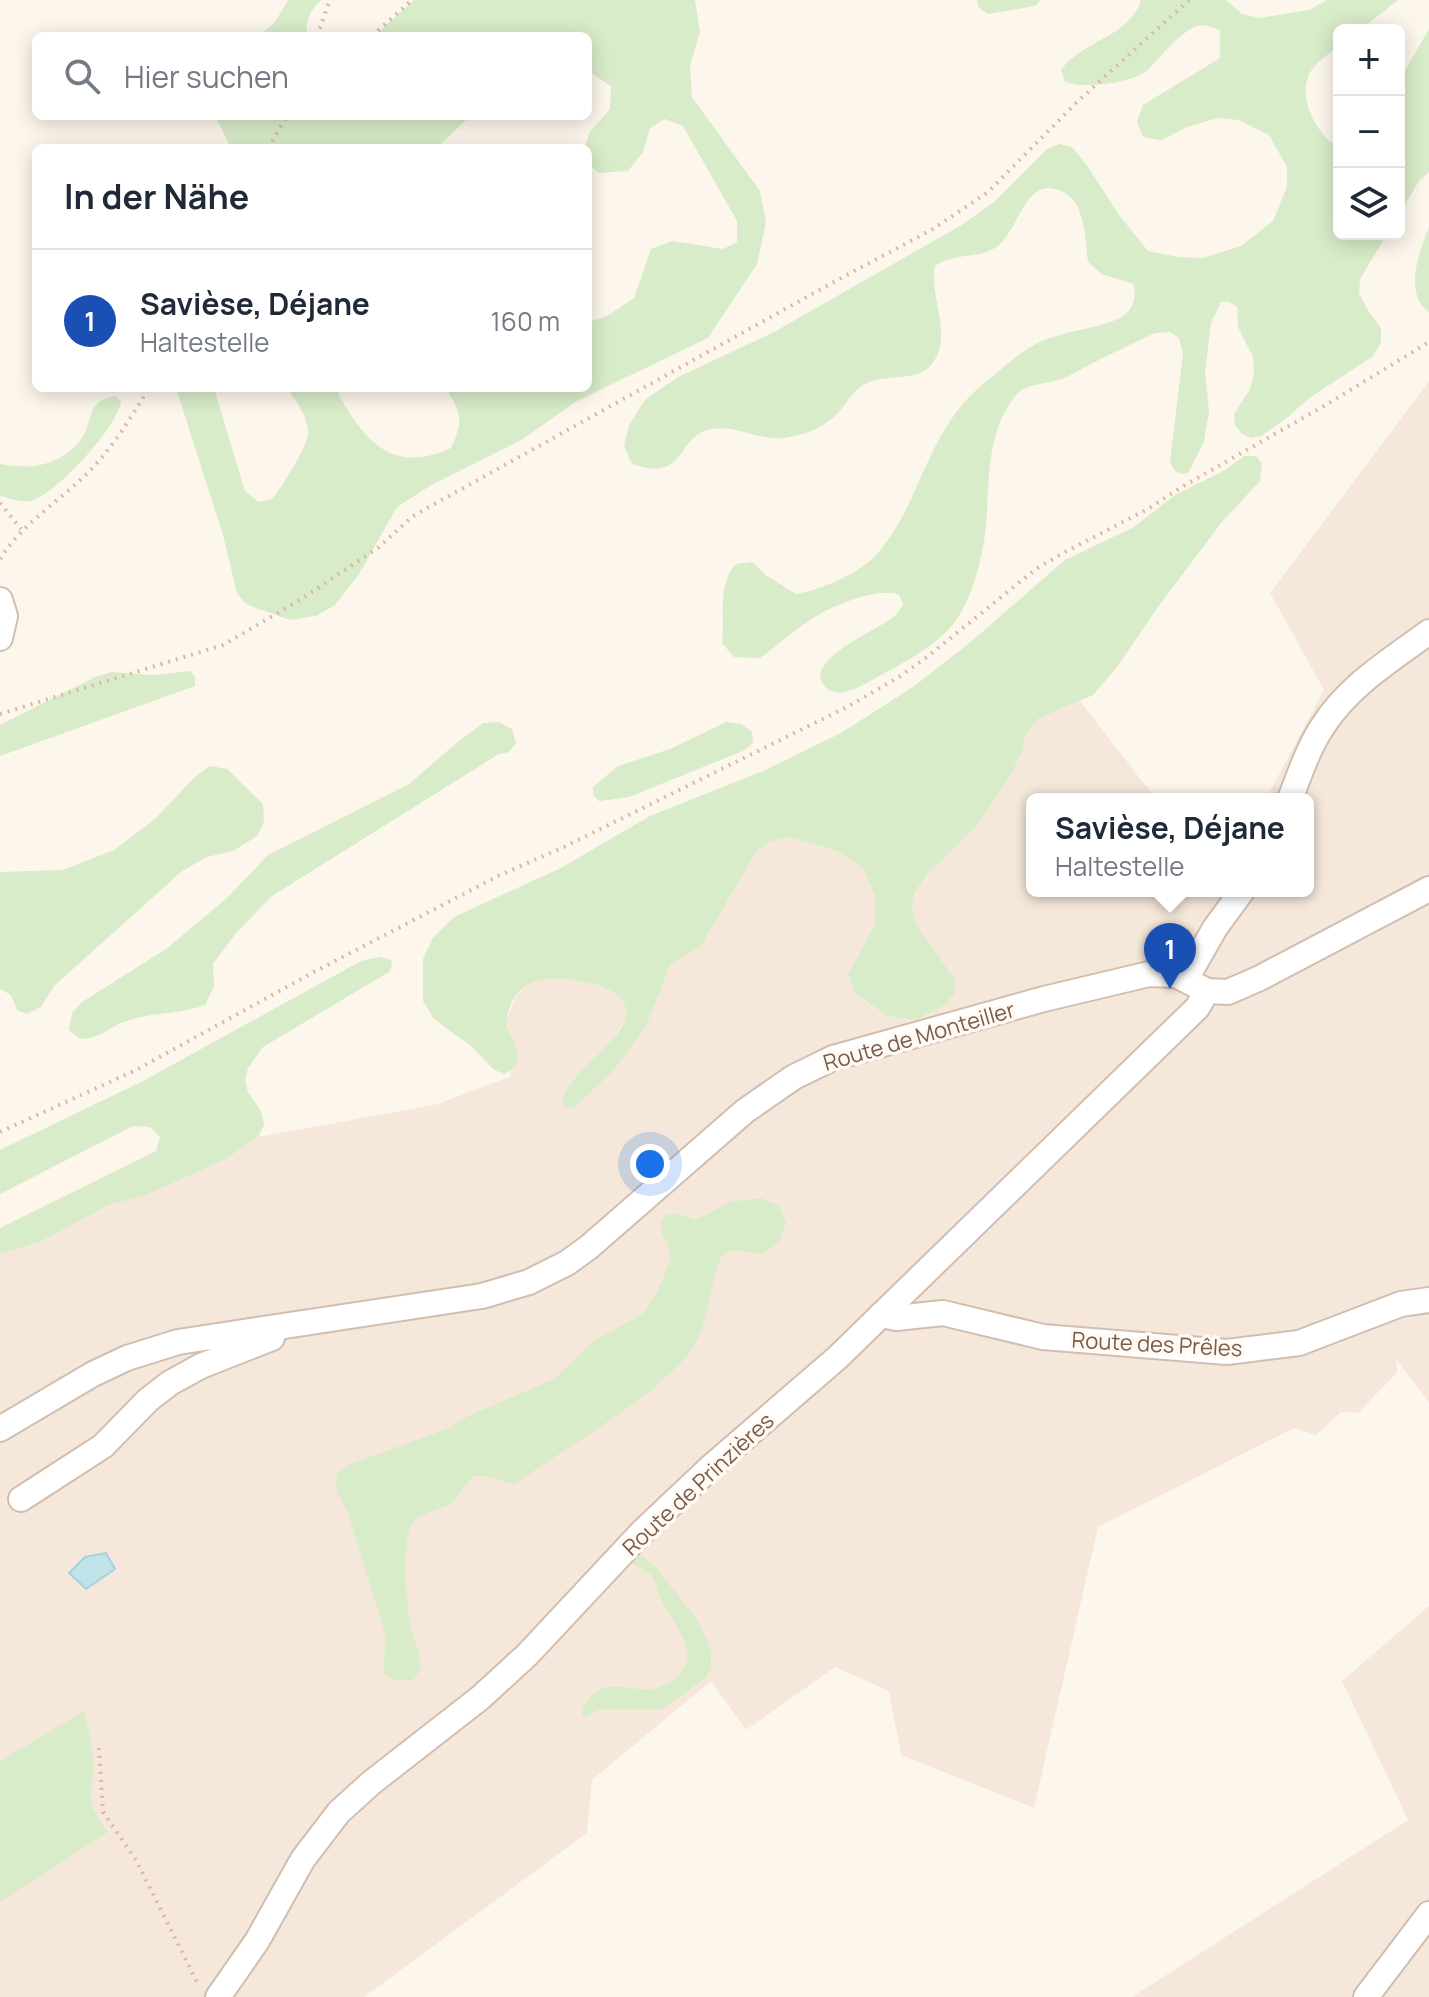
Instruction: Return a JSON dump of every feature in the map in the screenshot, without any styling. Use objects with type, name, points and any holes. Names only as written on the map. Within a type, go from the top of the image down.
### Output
[{"type":"street","points":[[0,600],[5,616],[0,638]]},
{"type":"street","points":[[1292,793],[1311,746],[1332,712],[1362,682],[1429,632]]},
{"type":"street","name":"Route de Monteiller","points":[[0,1429],[76,1383],[127,1358],[196,1338],[482,1296],[550,1273],[589,1247],[764,1097],[808,1069],[833,1058],[1138,976],[1167,973],[1197,986],[1228,992],[1253,982],[1429,889]]},
{"type":"street","name":"Route de Prinzières","points":[[218,1997],[257,1941],[303,1859],[339,1812],[511,1670],[649,1525],[713,1465],[816,1377],[1197,1008],[1197,986],[1215,928],[1238,897]]},
{"type":"street","name":"Route des Prêles","points":[[881,1315],[896,1318],[943,1313],[1043,1337],[1227,1352],[1299,1343],[1401,1304],[1429,1300]]},
{"type":"street","name":"Route de Monteiller","points":[[21,1499],[103,1446],[148,1400],[170,1383],[221,1357],[268,1341],[277,1333],[278,1327]]},
{"type":"street","points":[[1366,1997],[1429,1914]]},
{"type":"path","points":[[318,32],[330,0]]},
{"type":"path","points":[[376,32],[412,0]]},
{"type":"path","points":[[0,714],[223,645],[300,600],[366,556],[413,516],[933,229],[988,192],[1077,102],[1189,0]]},
{"type":"path","points":[[270,144],[285,120]]},
{"type":"path","points":[[0,1132],[134,1071],[498,876],[564,847],[874,692],[927,657],[1046,563],[1148,509],[1429,342]]},
{"type":"path","points":[[0,559],[21,530],[97,464],[146,392]]},
{"type":"path","points":[[0,503],[21,530]]},
{"type":"path","points":[[99,1748],[103,1812],[136,1860],[204,1997]]},
{"type":"shaded area","points":[[1429,381],[1429,1402],[1396,1359],[1397,1373],[1358,1413],[1341,1412],[1316,1435],[1294,1428],[1098,1527],[1034,1808],[901,1755],[889,1691],[835,1667],[746,1730],[711,1681],[592,1780],[587,1833],[364,1997],[0,1997],[0,1254],[42,1241],[109,1205],[146,1195],[226,1159],[259,1137],[438,1104],[511,1076],[517,1047],[509,1036],[507,1020],[515,997],[527,985],[540,979],[561,976],[609,988],[623,1000],[627,1012],[612,1041],[569,1084],[647,1024],[670,965],[701,946],[757,851],[769,842],[789,837],[837,851],[862,867],[875,895],[875,923],[848,975],[854,994],[887,1016],[914,1020],[944,1006],[956,992],[954,978],[917,927],[912,910],[915,892],[1022,751],[1026,733],[1038,719],[1080,701],[1151,793],[1026,793],[1026,897],[1314,897],[1314,793],[1269,793],[1324,690],[1270,593]]},
{"type":"shaded area","points":[[1429,1606],[1429,1997],[1132,1997],[1408,1820],[1342,1681]]},
{"type":"green space","points":[[288,0],[321,0],[309,16],[308,32],[264,32],[275,22]]},
{"type":"green space","points":[[414,0],[695,0],[700,32],[690,66],[692,97],[760,191],[766,222],[757,264],[708,338],[577,401],[523,439],[433,484],[397,507],[359,574],[335,605],[316,616],[290,620],[245,603],[237,593],[223,535],[177,392],[215,392],[245,491],[258,502],[272,499],[307,439],[304,415],[290,392],[337,392],[356,422],[380,447],[395,455],[430,456],[451,448],[458,430],[458,411],[448,392],[592,392],[592,321],[607,316],[634,298],[651,249],[672,241],[723,249],[737,242],[737,221],[683,126],[665,119],[650,128],[643,152],[628,171],[599,173],[592,167],[592,144],[586,144],[589,133],[610,109],[611,86],[592,74],[592,32],[378,32]]},
{"type":"green space","points":[[977,0],[1041,0],[1035,6],[988,14],[978,7]]},
{"type":"green space","points":[[1141,0],[1226,0],[1242,14],[1260,18],[1309,10],[1327,0],[1398,0],[1368,24],[1333,24],[1333,51],[1314,67],[1306,86],[1312,117],[1323,135],[1333,142],[1333,240],[1383,240],[1360,279],[1359,293],[1381,328],[1381,343],[1372,357],[1309,398],[1261,436],[1251,438],[1242,434],[1235,425],[1234,414],[1250,389],[1254,375],[1253,357],[1238,327],[1237,307],[1221,302],[1211,323],[1205,373],[1209,411],[1204,442],[1188,473],[1181,474],[1174,470],[1170,461],[1183,354],[1179,338],[1170,332],[1155,333],[1065,378],[1023,390],[1005,411],[995,438],[984,540],[972,590],[957,619],[940,638],[912,658],[861,686],[840,692],[828,689],[820,674],[824,665],[846,646],[894,617],[903,604],[899,595],[879,593],[854,599],[818,615],[760,658],[734,657],[722,643],[724,591],[736,564],[752,562],[767,576],[796,594],[828,585],[861,568],[892,534],[936,445],[964,403],[983,384],[1034,345],[1123,316],[1133,304],[1133,284],[1102,274],[1088,262],[1080,212],[1069,196],[1048,188],[1038,191],[1029,199],[1010,232],[993,249],[949,259],[935,266],[941,341],[933,362],[926,370],[862,386],[838,413],[820,427],[784,438],[712,429],[700,433],[673,463],[651,468],[632,464],[624,446],[629,425],[645,400],[678,377],[774,332],[960,226],[994,202],[1047,149],[1060,144],[1072,147],[1148,251],[1203,258],[1241,246],[1273,221],[1287,187],[1287,167],[1269,135],[1239,120],[1218,118],[1187,127],[1161,140],[1143,137],[1137,122],[1143,105],[1220,58],[1220,30],[1204,25],[1187,31],[1149,69],[1120,82],[1095,85],[1065,82],[1061,70],[1070,60],[1116,31],[1135,13]]},
{"type":"green space","points":[[1429,29],[1429,172],[1419,181],[1405,205],[1405,96],[1405,71]]},
{"type":"green space","points":[[217,120],[466,120],[441,144],[229,144]]},
{"type":"green space","points":[[1429,227],[1429,312],[1421,304],[1415,284],[1418,260]]},
{"type":"green space","points":[[115,396],[121,401],[109,426],[84,458],[55,486],[31,501],[0,496],[0,464],[33,466],[62,456],[84,435],[99,402]]},
{"type":"green space","points":[[1244,456],[1256,456],[1262,464],[1260,481],[1222,522],[1117,667],[1093,695],[1038,719],[1026,733],[1022,751],[1010,776],[977,825],[928,873],[915,892],[912,910],[917,926],[954,978],[956,992],[944,1006],[915,1020],[887,1016],[854,993],[848,975],[875,923],[875,895],[862,867],[837,851],[789,837],[769,842],[757,851],[701,946],[670,965],[647,1024],[614,1070],[575,1107],[563,1105],[566,1092],[623,1025],[626,1012],[621,999],[613,992],[594,984],[558,978],[524,987],[510,1006],[507,1026],[518,1056],[515,1066],[505,1074],[494,1070],[471,1046],[434,1019],[423,1001],[423,959],[433,938],[454,917],[561,868],[650,816],[763,771],[841,733],[913,687],[973,640],[1065,560],[1134,527],[1175,495],[1227,469]]},
{"type":"green space","points":[[191,671],[195,686],[0,756],[0,725],[95,677],[111,672],[154,675]]},
{"type":"green space","points":[[499,722],[512,729],[516,743],[509,752],[499,754],[272,896],[236,933],[213,964],[214,986],[205,1005],[131,1019],[86,1039],[80,1039],[69,1030],[72,1013],[82,1002],[166,949],[227,898],[268,855],[409,784],[483,723]]},
{"type":"green space","points":[[726,722],[741,724],[752,732],[753,743],[743,751],[629,797],[599,801],[593,795],[593,787],[618,766],[670,749]]},
{"type":"green space","points":[[210,766],[227,769],[263,804],[264,822],[257,836],[233,851],[207,857],[182,871],[54,986],[41,1007],[27,1014],[17,1010],[11,995],[0,989],[0,872],[63,870],[114,850],[155,819],[196,776]]},
{"type":"green space","points":[[380,957],[391,960],[389,972],[263,1047],[248,1068],[245,1080],[248,1092],[261,1111],[264,1125],[258,1137],[226,1159],[146,1195],[109,1205],[42,1241],[0,1254],[0,1228],[156,1151],[160,1137],[150,1127],[133,1126],[0,1194],[0,1150],[143,1081],[361,961]]},
{"type":"green space","points":[[761,1198],[779,1205],[786,1223],[779,1242],[763,1254],[735,1250],[723,1254],[699,1336],[669,1374],[620,1413],[514,1484],[473,1476],[449,1504],[414,1521],[406,1546],[406,1575],[409,1617],[421,1669],[413,1680],[393,1680],[384,1673],[385,1633],[347,1510],[338,1492],[338,1472],[351,1464],[449,1428],[468,1416],[554,1379],[594,1341],[644,1313],[671,1259],[668,1243],[662,1234],[661,1221],[667,1214],[696,1220],[730,1202]]},
{"type":"green space","points":[[637,1555],[659,1571],[695,1617],[706,1637],[711,1667],[706,1678],[662,1709],[601,1709],[586,1717],[582,1714],[582,1707],[602,1688],[655,1688],[676,1678],[684,1668],[687,1658],[682,1636],[661,1600],[653,1578],[630,1562],[631,1557]]},
{"type":"green space","points":[[84,1711],[92,1754],[93,1805],[108,1832],[0,1902],[0,1761]]},
{"type":"water","points":[[106,1553],[115,1569],[86,1589],[69,1573],[85,1557]]},
{"type":"place","name":"Savièse, Déjane","points":[[1170,989]]}]
